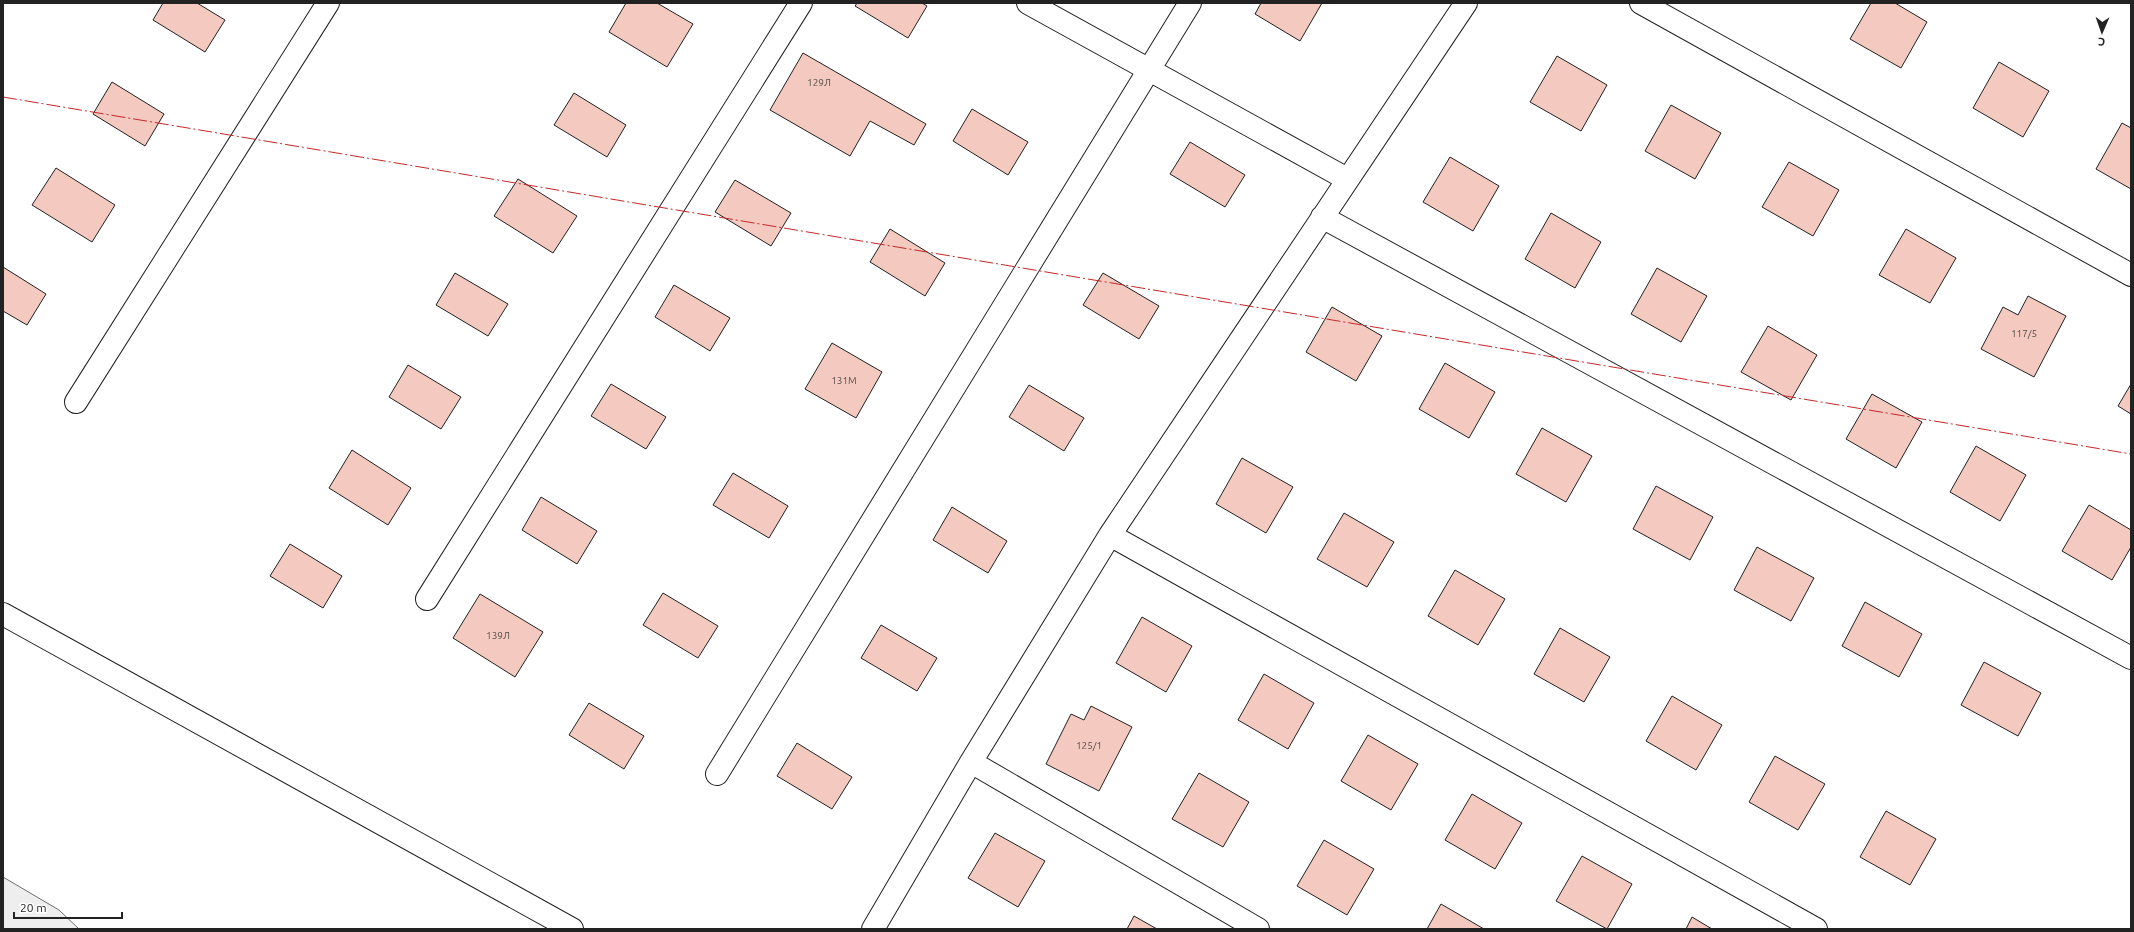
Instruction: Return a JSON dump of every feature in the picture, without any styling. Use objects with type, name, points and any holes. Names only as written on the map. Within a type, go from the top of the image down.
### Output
[{"type":"street","points":[[76,402],[328,3]]},
{"type":"street","points":[[427,599],[800,3]]},
{"type":"street","points":[[1028,3],[1347,179]]},
{"type":"street","points":[[717,774],[1190,3]]},
{"type":"street","points":[[874,929],[972,762],[1110,535],[1466,3]]},
{"type":"street","points":[[1641,3],[2131,275]]},
{"type":"street","points":[[1322,217],[2131,658]]},
{"type":"street","points":[[1110,535],[1816,929]]},
{"type":"street","points":[[3,614],[572,929]]},
{"type":"street","points":[[972,762],[1258,929]]},
{"type":"shaded area","points":[[3,877],[59,910],[79,929],[3,929]]},
{"type":"building","points":[[163,3],[197,3],[225,20],[205,52],[153,20]]},
{"type":"building","points":[[626,3],[657,3],[693,24],[667,67],[609,32]]},
{"type":"building","points":[[857,3],[922,3],[927,6],[908,38],[855,6]]},
{"type":"building","points":[[1261,3],[1322,3],[1300,41],[1255,14]]},
{"type":"building","points":[[1871,3],[1895,3],[1927,22],[1901,68],[1850,39]]},
{"type":"building","points":[[803,53],[926,124],[914,145],[870,121],[850,156],[770,110]]},
{"type":"building","points":[[1557,56],[1607,85],[1581,131],[1530,102]]},
{"type":"building","points":[[1999,62],[2049,91],[2023,137],[1973,108]]},
{"type":"building","points":[[112,82],[164,114],[145,146],[93,114]]},
{"type":"building","points":[[574,93],[626,125],[607,157],[554,125]]},
{"type":"building","points":[[1671,105],[1721,133],[1695,179],[1645,151]]},
{"type":"building","points":[[972,109],[1028,142],[1008,175],[953,141]]},
{"type":"building","points":[[2122,123],[2131,128],[2131,189],[2096,169]]},
{"type":"building","points":[[1190,142],[1245,175],[1225,207],[1170,174]]},
{"type":"building","points":[[1450,157],[1499,186],[1473,231],[1423,202]]},
{"type":"building","points":[[1789,162],[1839,190],[1813,236],[1762,207]]},
{"type":"building","points":[[56,168],[115,205],[92,242],[32,205]]},
{"type":"building","points":[[518,179],[577,216],[553,253],[494,216]]},
{"type":"building","points":[[735,180],[791,213],[771,246],[715,212]]},
{"type":"building","points":[[1551,213],[1601,242],[1575,288],[1525,259]]},
{"type":"building","points":[[890,229],[945,263],[925,296],[870,262]]},
{"type":"building","points":[[1906,229],[1956,258],[1930,303],[1879,275]]},
{"type":"building","points":[[3,267],[46,294],[27,325],[3,311]]},
{"type":"building","points":[[1657,268],[1707,296],[1681,342],[1631,314]]},
{"type":"building","points":[[455,273],[508,304],[488,336],[436,305]]},
{"type":"building","points":[[1103,273],[1159,306],[1139,339],[1083,305]]},
{"type":"building","points":[[674,285],[730,318],[710,351],[655,317]]},
{"type":"building","points":[[2028,296],[2066,316],[2034,377],[1981,349],[2003,307],[2018,315]]},
{"type":"building","points":[[1332,307],[1382,336],[1356,381],[1306,352]]},
{"type":"building","points":[[1768,326],[1817,355],[1791,400],[1741,372]]},
{"type":"building","points":[[832,343],[882,372],[856,418],[805,389]]},
{"type":"building","points":[[1445,363],[1495,392],[1469,438],[1419,409]]},
{"type":"building","points":[[408,365],[461,397],[441,429],[389,397]]},
{"type":"building","points":[[611,384],[666,417],[646,449],[591,416]]},
{"type":"building","points":[[2131,384],[2131,414],[2118,406]]},
{"type":"building","points":[[1029,385],[1084,418],[1064,451],[1009,417]]},
{"type":"building","points":[[1872,394],[1922,422],[1896,468],[1846,439]]},
{"type":"building","points":[[1542,428],[1592,456],[1566,502],[1516,474]]},
{"type":"building","points":[[1976,446],[2026,475],[2000,521],[1950,492]]},
{"type":"building","points":[[352,450],[411,488],[388,525],[329,488]]},
{"type":"building","points":[[1242,458],[1293,487],[1266,533],[1216,504]]},
{"type":"building","points":[[733,473],[788,506],[769,538],[713,505]]},
{"type":"building","points":[[1656,486],[1713,517],[1690,560],[1633,529]]},
{"type":"building","points":[[541,497],[597,531],[577,564],[522,530]]},
{"type":"building","points":[[2089,505],[2131,530],[2131,547],[2112,580],[2062,551]]},
{"type":"building","points":[[952,507],[1007,541],[988,573],[933,540]]},
{"type":"building","points":[[1344,513],[1394,542],[1367,587],[1317,559]]},
{"type":"building","points":[[290,544],[342,576],[323,608],[270,576]]},
{"type":"building","points":[[1757,547],[1814,578],[1791,621],[1734,590]]},
{"type":"building","points":[[1455,570],[1505,599],[1478,645],[1428,616]]},
{"type":"building","points":[[663,593],[718,626],[698,658],[643,625]]},
{"type":"building","points":[[480,594],[543,632],[515,677],[453,638]]},
{"type":"building","points":[[1865,602],[1922,634],[1899,677],[1842,646]]},
{"type":"building","points":[[1142,617],[1192,646],[1166,692],[1116,663]]},
{"type":"building","points":[[881,625],[937,658],[917,691],[861,658]]},
{"type":"building","points":[[1560,628],[1610,657],[1584,702],[1534,674]]},
{"type":"building","points":[[1984,662],[2041,693],[2018,736],[1961,705]]},
{"type":"building","points":[[1264,674],[1314,703],[1288,749],[1238,720]]},
{"type":"building","points":[[1672,696],[1722,725],[1696,770],[1646,741]]},
{"type":"building","points":[[589,703],[644,736],[624,769],[569,735]]},
{"type":"building","points":[[1091,706],[1132,727],[1099,791],[1046,764],[1071,714],[1084,720]]},
{"type":"building","points":[[1368,735],[1418,764],[1391,810],[1341,781]]},
{"type":"building","points":[[797,743],[852,777],[832,809],[777,776]]},
{"type":"building","points":[[1775,756],[1825,784],[1798,830],[1749,802]]},
{"type":"building","points":[[1199,773],[1249,802],[1223,847],[1172,819]]},
{"type":"building","points":[[1472,794],[1522,823],[1495,869],[1445,840]]},
{"type":"building","points":[[1886,811],[1936,839],[1910,885],[1860,857]]},
{"type":"building","points":[[995,833],[1045,861],[1018,907],[968,878]]},
{"type":"building","points":[[1324,840],[1374,869],[1347,915],[1297,886]]},
{"type":"building","points":[[1582,856],[1632,884],[1607,929],[1556,901]]},
{"type":"building","points":[[1441,904],[1484,929],[1427,929]]},
{"type":"building","points":[[1134,916],[1157,929],[1127,929]]},
{"type":"building","points":[[1692,917],[1712,929],[1686,929]]},
{"type":"power","points":[[3,97],[2131,454]]}]
